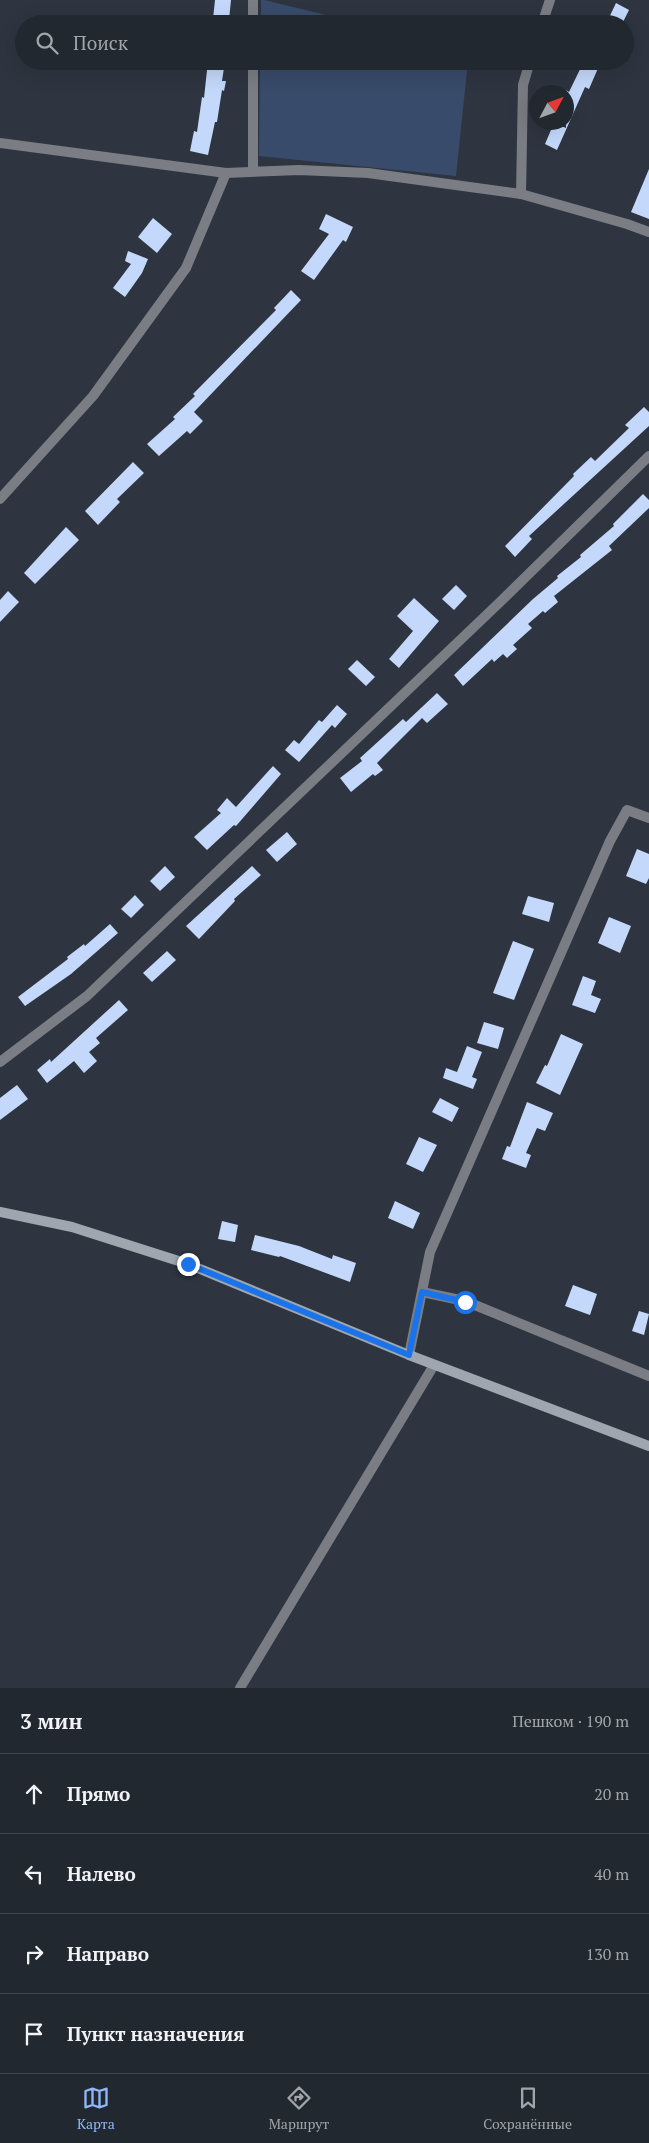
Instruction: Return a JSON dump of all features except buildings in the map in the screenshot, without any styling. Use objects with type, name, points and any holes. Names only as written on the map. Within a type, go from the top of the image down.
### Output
[{"type":"main road","points":[[0,1212],[72,1227],[188,1264],[434,1365],[649,1446]]},
{"type":"street","points":[[253,0],[253,15]]},
{"type":"street","points":[[545,15],[550,0]]},
{"type":"street","points":[[253,70],[253,171]]},
{"type":"street","points":[[521,194],[523,85],[527,70]]},
{"type":"street","points":[[0,143],[226,172],[368,173],[521,194],[649,232]]},
{"type":"street","points":[[0,499],[93,396],[186,268],[226,172]]},
{"type":"street","points":[[0,1062],[87,996],[492,610],[649,456]]},
{"type":"street","points":[[409,1355],[430,1252],[610,841],[628,810],[649,818]]},
{"type":"street","points":[[422,1292],[465,1302],[649,1376]]},
{"type":"street","points":[[240,1688],[434,1365]]},
{"type":"shaded area","points":[[261,0],[264,0],[326,15],[261,15]]},
{"type":"shaded area","points":[[260,70],[467,70],[456,176],[259,156]]},
{"type":"route","points":[[188,1264],[409,1355],[422,1292],[465,1302]]}]
